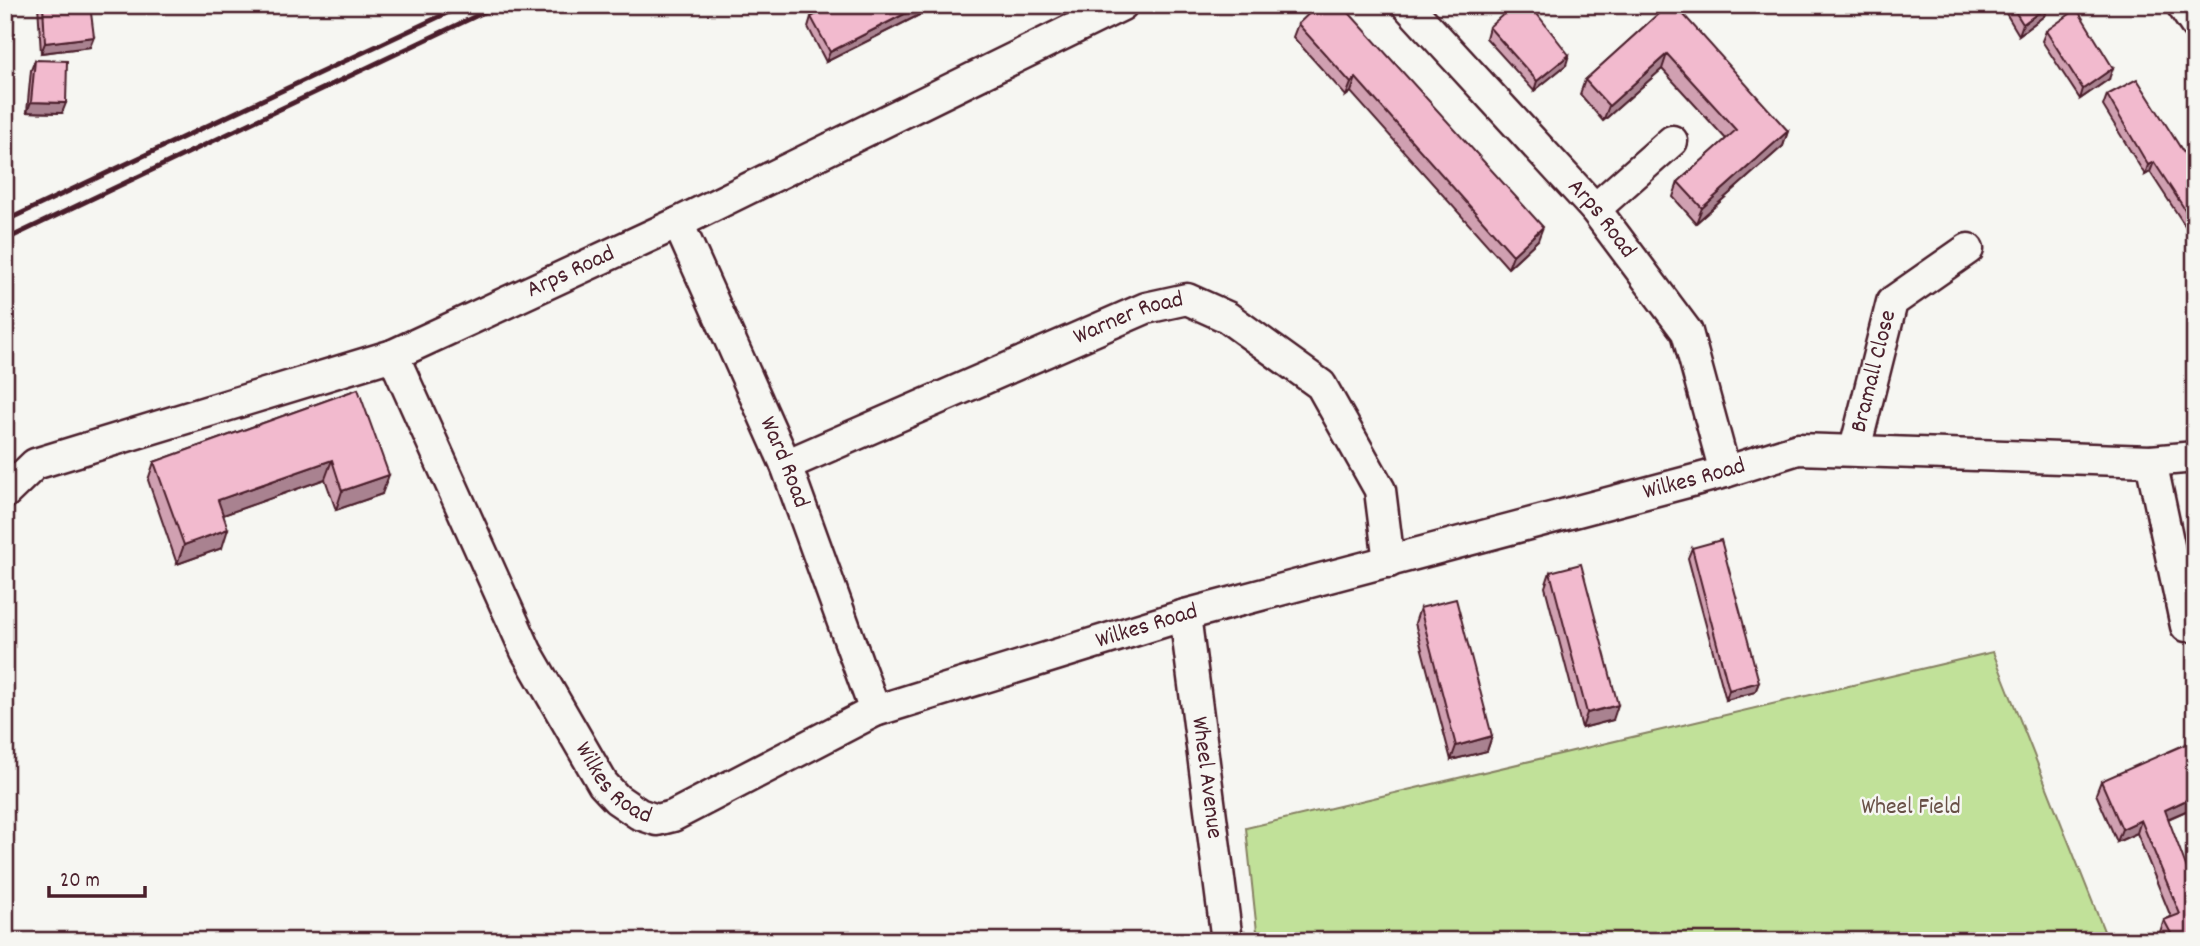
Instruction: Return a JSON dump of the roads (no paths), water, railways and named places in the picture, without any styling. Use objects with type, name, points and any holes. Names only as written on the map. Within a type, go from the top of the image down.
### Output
[{"type":"street","name":"Arps Road","points":[[5,493],[35,464],[393,355],[678,223],[1122,5]]},
{"type":"street","name":"Arps Road","points":[[1407,5],[1595,209],[1687,332],[1725,472]]},
{"type":"street","points":[[2182,5],[2195,24]]},
{"type":"street","points":[[1595,209],[1672,141]]},
{"type":"street","name":"Ward Road","points":[[678,223],[786,465],[874,711]]},
{"type":"street","name":"Bramall Close","points":[[1855,449],[1892,302],[1968,249]]},
{"type":"street","name":"Warner Road","points":[[786,465],[1146,308],[1187,299],[1227,317],[1321,384],[1380,490],[1389,562]]},
{"type":"street","name":"Wilkes Road","points":[[393,355],[526,651],[603,784],[627,807],[657,820],[673,816],[874,711],[1185,615],[1725,472],[1798,449],[2151,461],[2195,457]]},
{"type":"street","points":[[2151,461],[2186,626]]},
{"type":"street","name":"Wheel Avenue","points":[[1185,615],[1227,941]]},
{"type":"railway","points":[[5,221],[464,5]]},
{"type":"railway","points":[[5,240],[499,5]]},
{"type":"park label","name":"Wheel Field","points":[[1911,808]]}]
